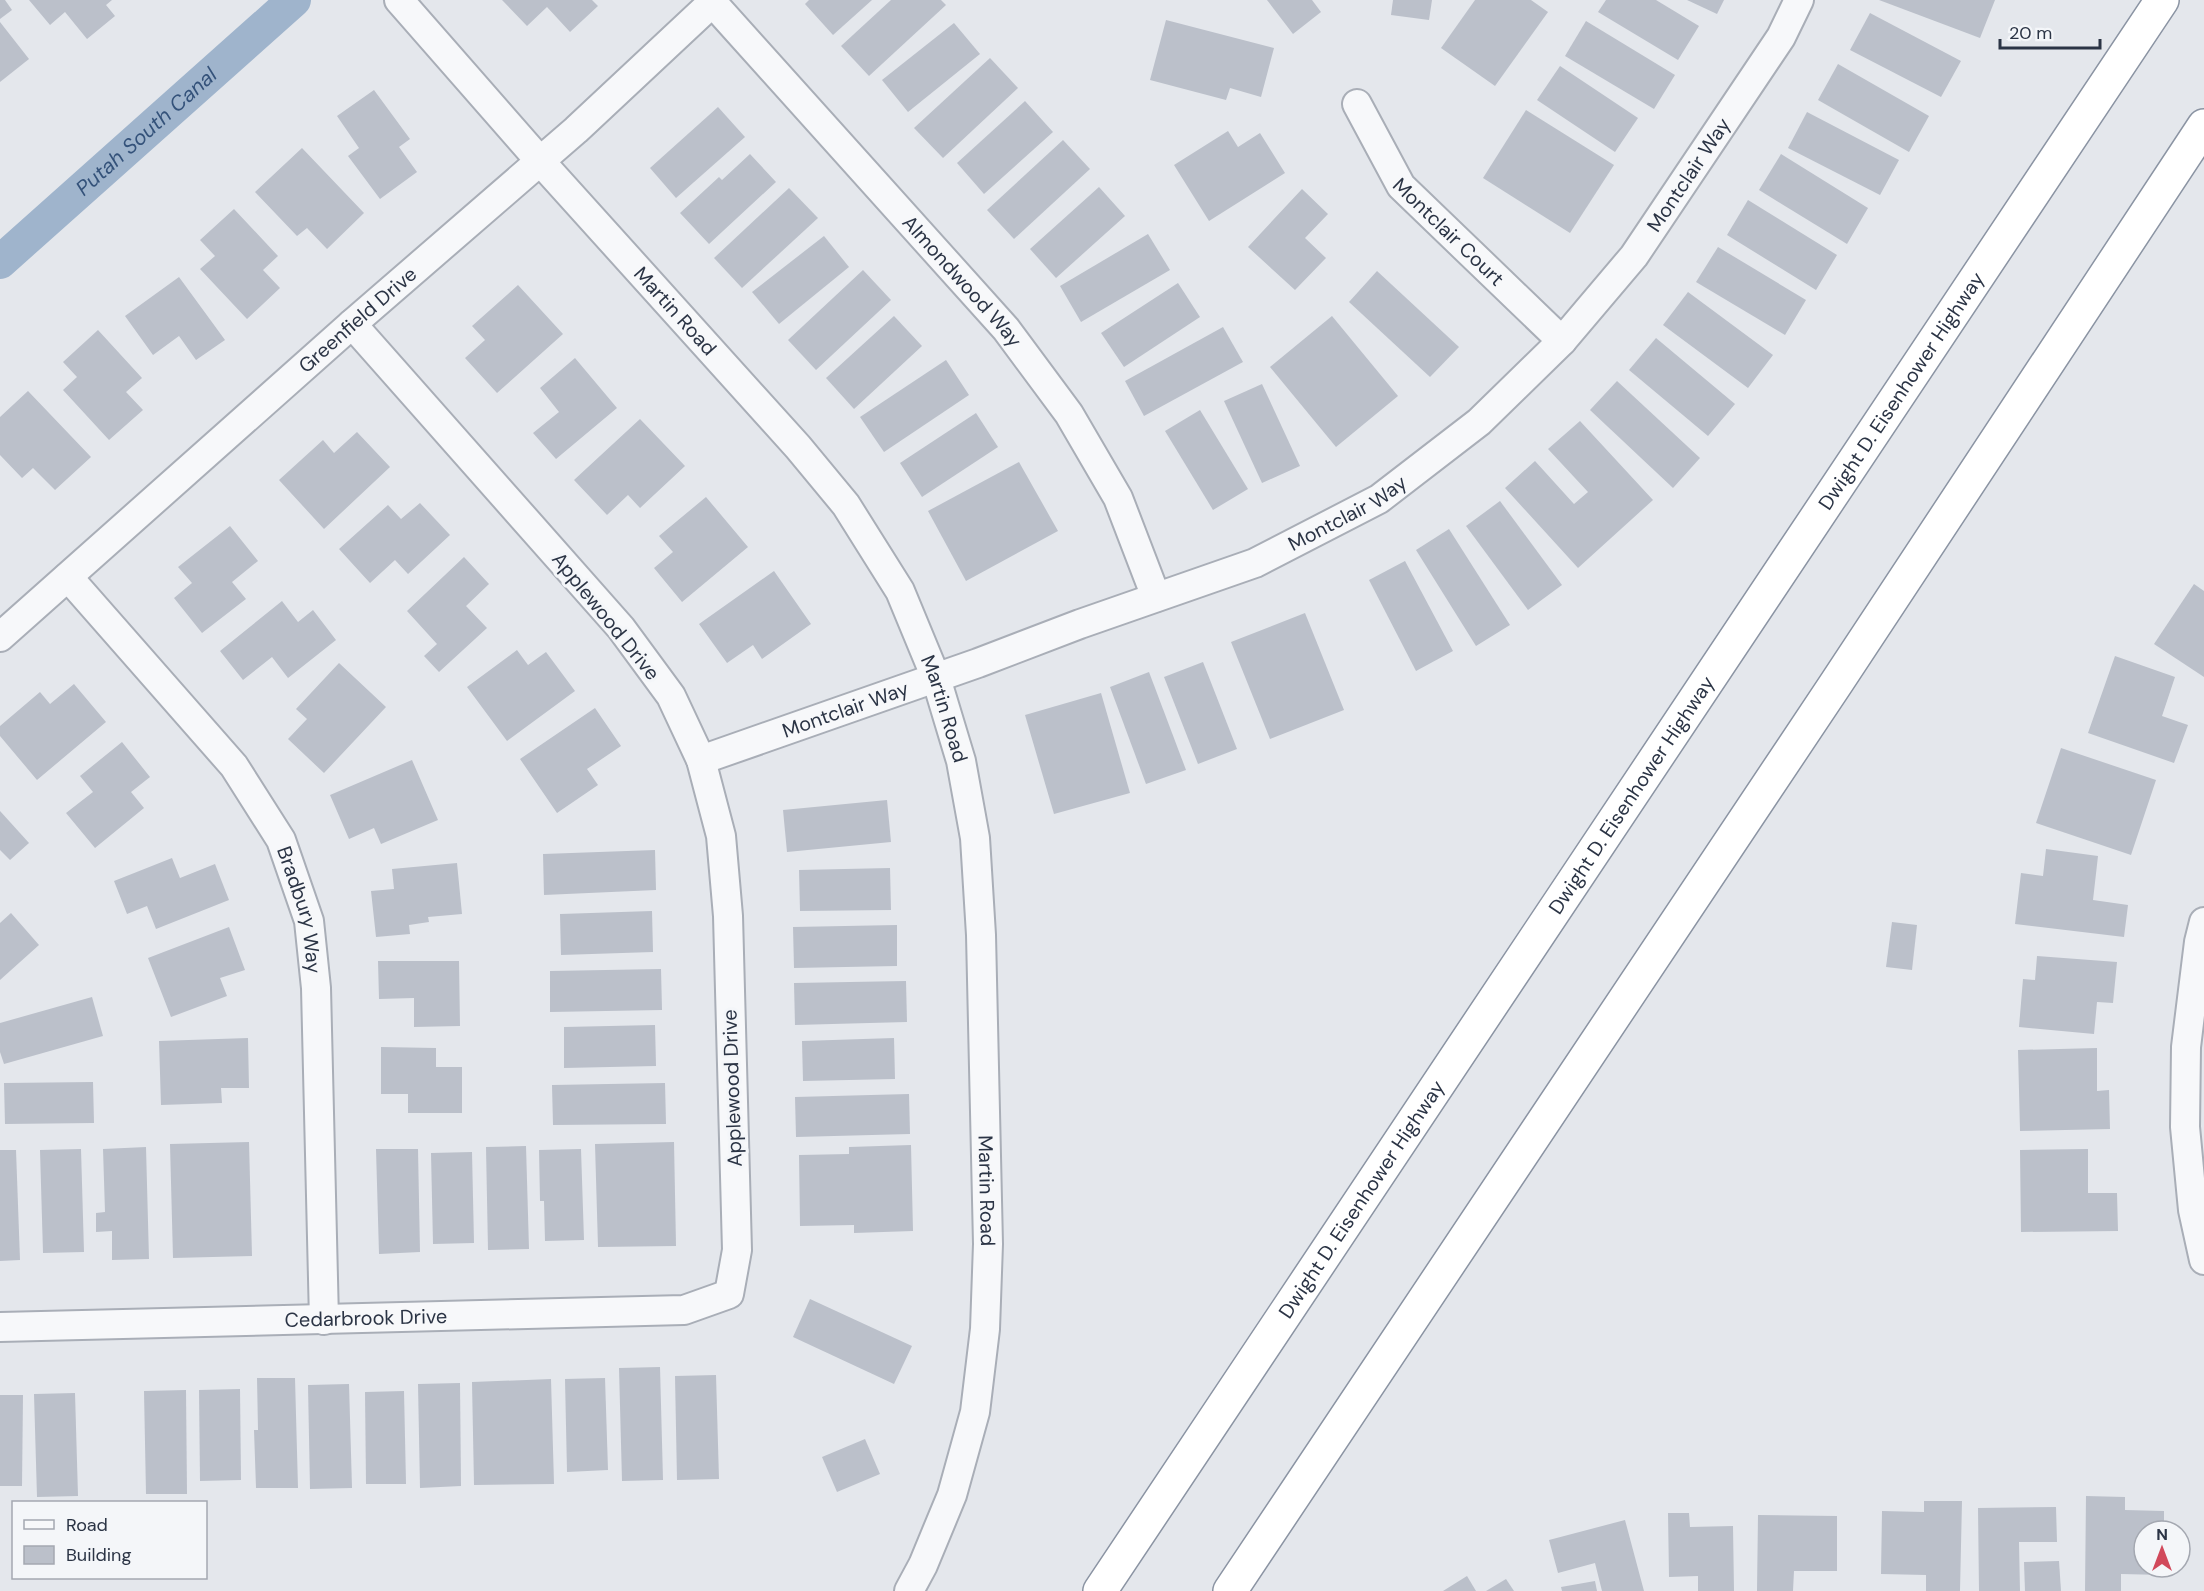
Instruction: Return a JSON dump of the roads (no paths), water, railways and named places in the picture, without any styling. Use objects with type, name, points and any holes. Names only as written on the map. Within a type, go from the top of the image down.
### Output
[{"type":"highway","name":"Dwight D. Eisenhower Highway","points":[[1100,1591],[2162,0]]},
{"type":"highway","points":[[1230,1591],[1844,672],[2204,126]]},
{"type":"street","name":"Martin Road","points":[[399,0],[798,447],[846,505],[900,591],[936,678],[961,761],[975,838],[981,935],[988,1244],[985,1329],[975,1412],[952,1495],[923,1565],[909,1591]]},
{"type":"street","name":"Montclair Way","points":[[701,760],[936,678],[1255,562],[1379,499],[1479,422],[1562,341],[1634,256],[1781,37],[1799,0]]},
{"type":"street","name":"Greenfield Drive","points":[[0,637],[352,324],[576,130],[714,1]]},
{"type":"street","name":"Almondwood Way","points":[[714,1],[1006,328],[1069,414],[1118,498],[1156,597]]},
{"type":"street","name":"Montclair Court","points":[[1357,105],[1401,186],[1562,341]]},
{"type":"street","name":"Applewood Drive","points":[[352,324],[621,628],[671,696],[701,760],[721,836],[728,916],[737,1250],[729,1294]]},
{"type":"street","name":"Bradbury Way","points":[[68,577],[234,766],[281,840],[309,921],[316,988],[324,1320]]},
{"type":"street","points":[[2204,922],[2199,942],[2186,1047],[2185,1127],[2193,1210],[2204,1260]]},
{"type":"street","name":"Cedarbrook Drive","points":[[0,1327],[684,1310],[729,1294]]},
{"type":"waterway","name":"Putah South Canal","points":[[0,262],[294,0]]}]
